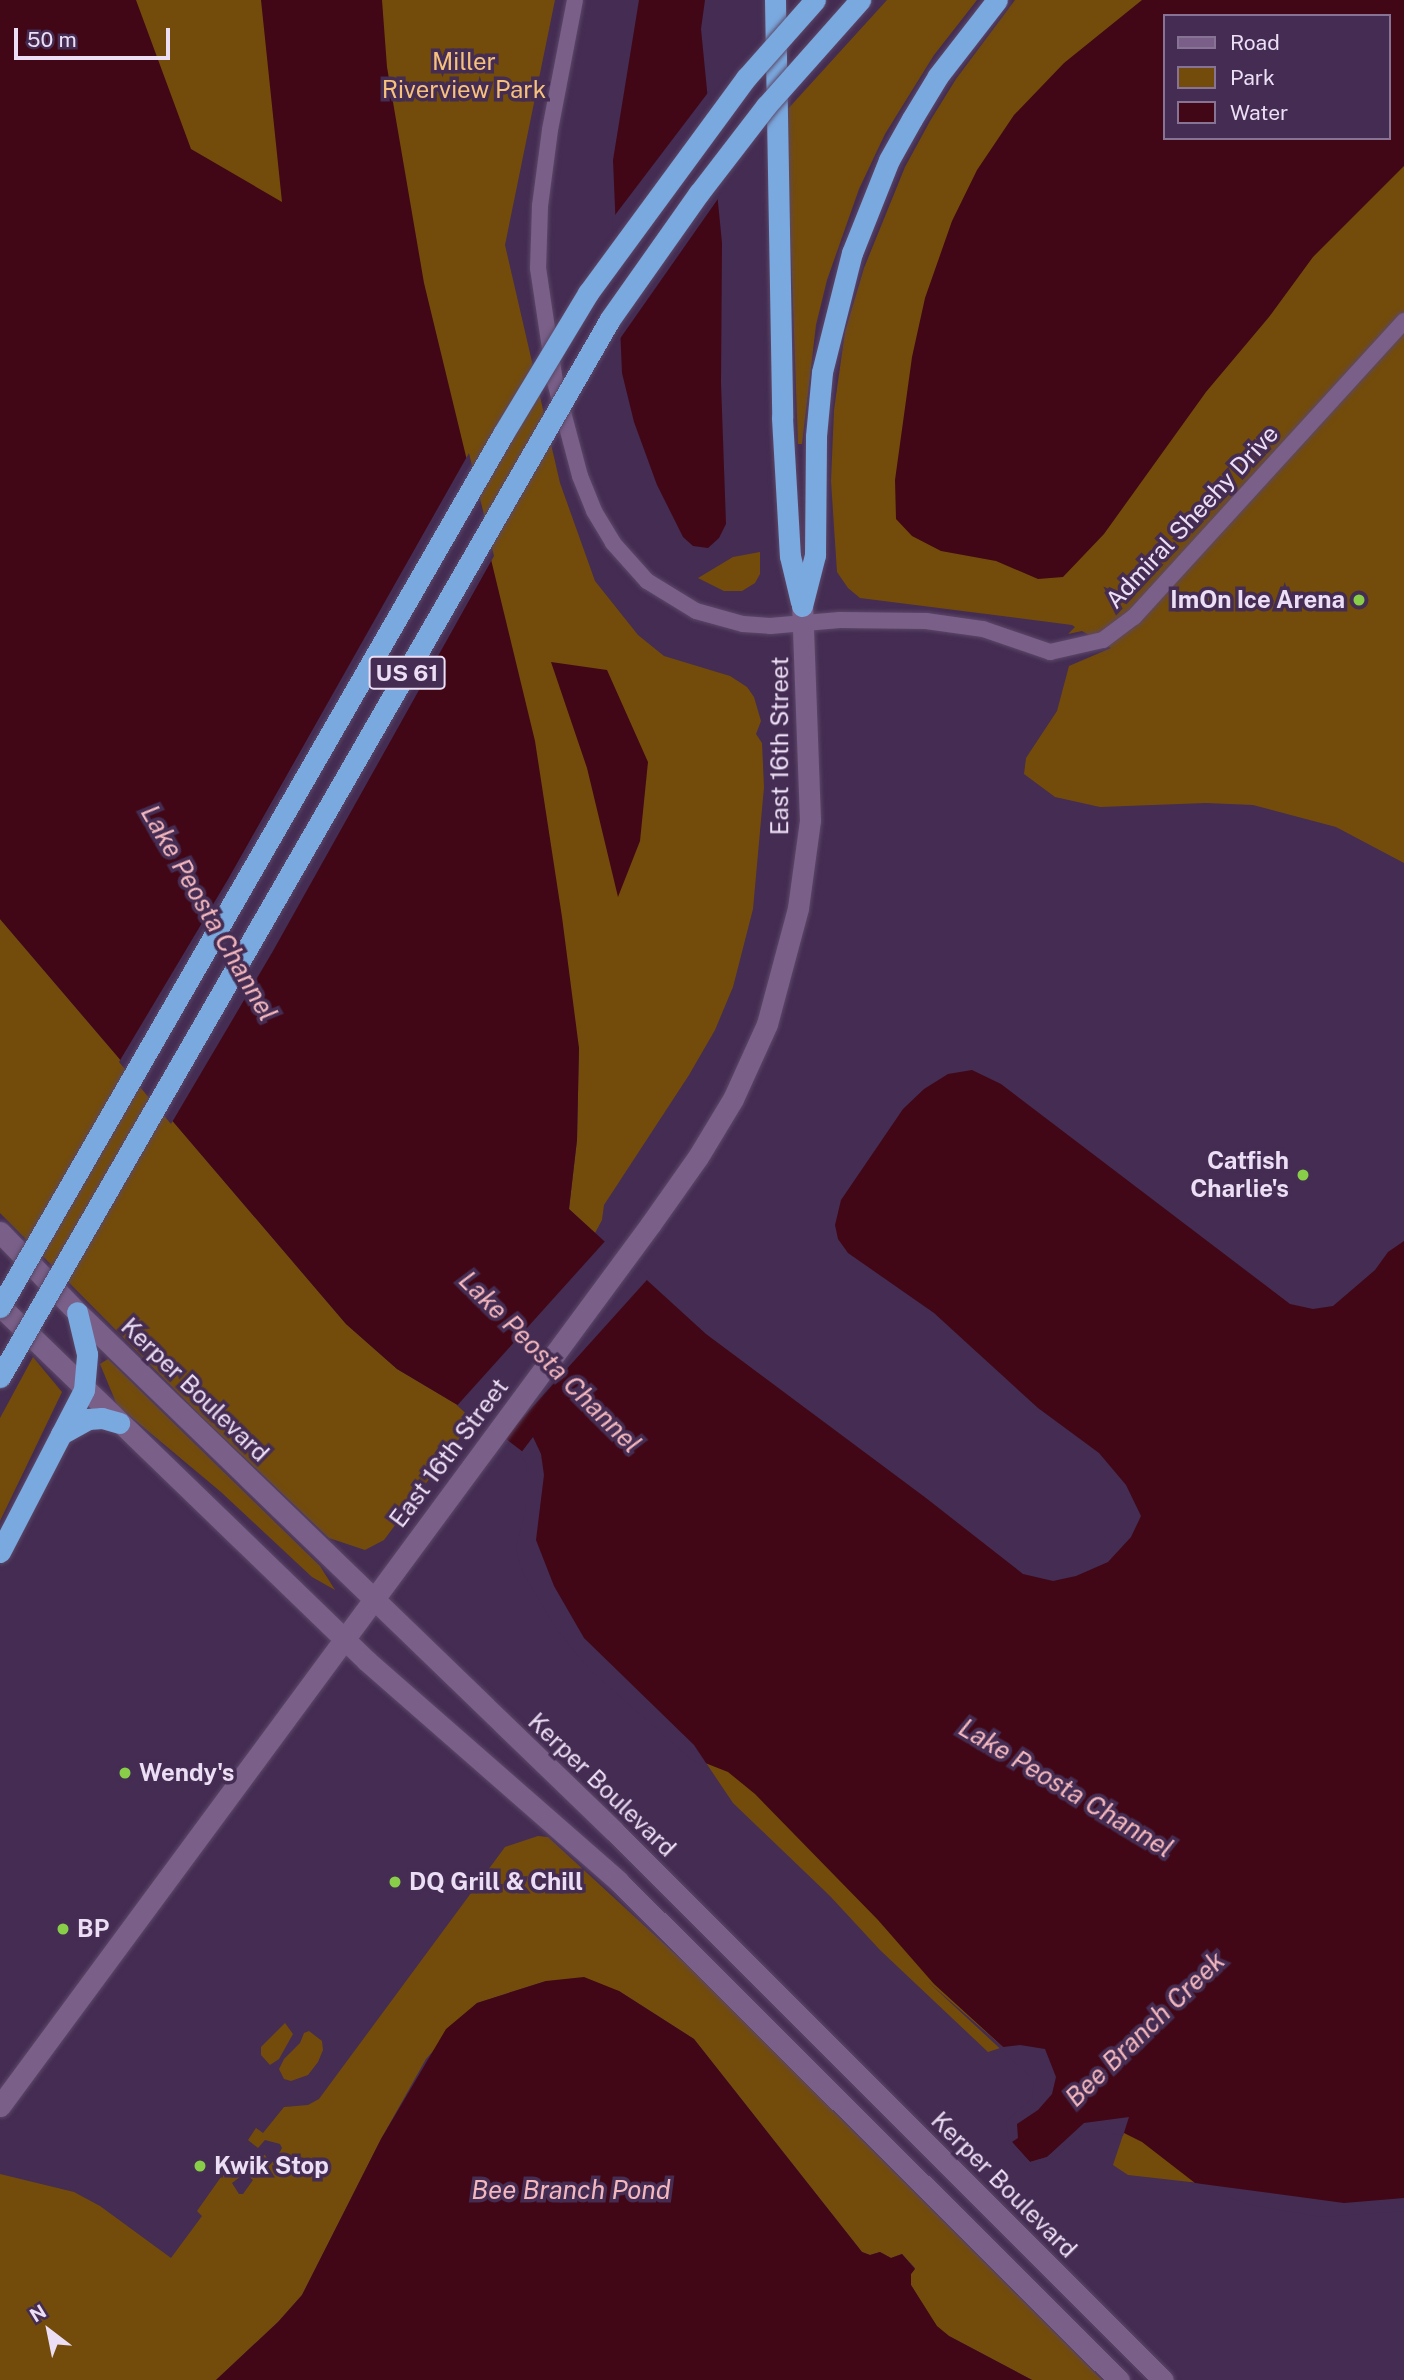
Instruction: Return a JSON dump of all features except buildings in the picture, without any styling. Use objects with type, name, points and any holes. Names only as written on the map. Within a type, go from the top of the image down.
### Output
[{"type":"highway","points":[[775,0],[782,418],[790,556],[803,615]]},
{"type":"highway","name":"US 61","points":[[0,1307],[496,446],[588,293],[746,78],[815,0]]},
{"type":"highway","name":"US 61","points":[[0,1377],[610,318],[724,160],[860,0]]},
{"type":"highway","points":[[803,615],[815,555],[816,436],[822,372],[852,253],[889,160],[912,119],[938,76],[997,0]]},
{"type":"highway","points":[[3,1547],[84,1390],[86,1354],[77,1312]]},
{"type":"highway","points":[[61,1434],[88,1419],[102,1418],[119,1423]]},
{"type":"main road","name":"East 16th Street","points":[[0,2106],[650,1226],[698,1157],[733,1099],[767,1024],[798,908],[810,820],[803,615]]},
{"type":"main road","name":"Kerper Boulevard","points":[[0,1232],[77,1312],[372,1600],[614,1831],[1163,2380]]},
{"type":"main road","points":[[0,1307],[343,1639],[618,1881],[1119,2380]]},
{"type":"street","name":"Admiral Sheehy Drive","points":[[575,0],[545,168],[538,268],[555,382],[580,476],[594,511],[613,543],[632,566],[671,598],[696,611],[730,621],[770,626],[803,615],[840,620],[936,622],[983,629],[1050,652],[1103,639],[1134,617],[1404,321]]},
{"type":"green space","name":"Miller Riverview Park","points":[[37,0],[555,0],[505,245],[560,483],[595,581],[638,635],[664,656],[730,676],[747,687],[754,697],[761,721],[756,734],[762,743],[764,787],[753,909],[733,987],[715,1030],[689,1075],[604,1205],[602,1220],[595,1233],[569,1209],[577,1140],[579,1048],[320,329]]},
{"type":"green space","points":[[887,0],[977,0],[934,55],[885,134],[859,189],[827,280],[816,325],[802,444],[798,444],[786,111]]},
{"type":"green space","points":[[1015,0],[1404,0],[1404,863],[1336,827],[1253,805],[1206,803],[1100,807],[1055,797],[1024,774],[1026,758],[1057,711],[1069,666],[1111,648],[1082,631],[1068,634],[1075,627],[1072,625],[860,598],[848,588],[837,572],[831,481],[834,410],[845,332],[864,268],[905,167],[956,79]]},
{"type":"green space","points":[[760,552],[760,574],[755,583],[742,591],[724,591],[698,578],[733,557]]},
{"type":"green space","points":[[0,919],[346,1324],[397,1369],[476,1416],[384,1540],[365,1550],[329,1538],[203,1418],[0,1213]]},
{"type":"green space","points":[[33,1357],[62,1392],[0,1521],[0,1418]]},
{"type":"green space","points":[[108,1359],[320,1566],[335,1590],[312,1577],[221,1492],[117,1405],[100,1364]]},
{"type":"green space","points":[[694,1745],[727,1762],[1003,2047],[988,2052],[880,1950],[830,1896],[733,1803]]},
{"type":"green space","points":[[538,1836],[548,1837],[687,1965],[1102,2380],[1032,2380],[949,2336],[936,2326],[911,2285],[911,2274],[915,2268],[902,2254],[891,2258],[880,2252],[870,2255],[862,2252],[694,2039],[619,1991],[546,1981],[477,2003],[426,2059],[381,2139],[302,2295],[278,2322],[216,2380],[0,2380],[0,2174],[74,2192],[100,2206],[171,2258],[202,2216],[197,2211],[228,2167],[239,2173],[240,2177],[232,2183],[239,2194],[243,2194],[253,2180],[247,2175],[260,2155],[265,2155],[269,2161],[277,2157],[282,2148],[280,2144],[265,2140],[258,2148],[248,2140],[256,2128],[263,2133],[284,2107],[308,2105],[319,2099],[505,1847]]},
{"type":"green space","points":[[285,2023],[293,2034],[279,2059],[270,2065],[261,2055],[261,2047]]},
{"type":"green space","points":[[309,2031],[322,2041],[323,2050],[318,2062],[308,2075],[291,2081],[284,2079],[279,2069],[284,2059],[300,2043],[304,2033]]},
{"type":"green space","points":[[1129,2117],[1217,2185],[1128,2175],[1113,2165]]},
{"type":"water","points":[[0,0],[136,0],[191,149],[282,202],[261,0],[382,0],[387,67],[424,283],[535,741],[579,1048],[577,1140],[569,1209],[706,1334],[1023,1574],[1053,1581],[1076,1576],[1108,1562],[1131,1537],[1141,1516],[1126,1485],[1099,1453],[1038,1408],[934,1313],[848,1253],[838,1239],[835,1225],[841,1200],[903,1109],[924,1089],[948,1074],[972,1070],[1001,1084],[1290,1304],[1313,1309],[1333,1306],[1375,1270],[1388,1252],[1404,1241],[1404,2207],[1322,2214],[1195,2183],[1142,2142],[1120,2131],[1085,2127],[1047,2157],[1030,2162],[1012,2142],[1010,2131],[1035,2101],[1037,2078],[934,1984],[878,1920],[755,1794],[728,1772],[695,1759],[631,1702],[526,1569],[530,1475],[523,1452],[476,1416],[397,1369],[346,1324],[0,919]]},
{"type":"water","points":[[639,0],[705,0],[701,29],[722,243],[721,383],[726,524],[719,538],[708,548],[693,546],[683,537],[657,485],[634,422],[622,373],[613,160]]},
{"type":"water","points":[[1142,0],[1404,0],[1404,166],[1313,257],[1269,317],[1206,392],[1104,534],[1063,577],[1038,579],[996,561],[941,551],[912,536],[896,519],[895,480],[912,357],[925,298],[952,221],[977,170],[1014,115],[1064,63]]},
{"type":"water","points":[[551,662],[607,670],[648,762],[640,841],[618,897],[587,768]]},
{"type":"water","name":"Bee Branch Pond","points":[[584,1977],[619,1991],[694,2039],[862,2252],[870,2255],[880,2252],[891,2258],[902,2254],[915,2269],[911,2274],[911,2285],[937,2326],[949,2336],[1032,2380],[216,2380],[278,2322],[302,2295],[381,2139],[446,2029],[477,2003],[546,1981]]},
{"type":"pier","points":[[710,90],[720,196],[617,343],[612,219]]},
{"type":"pier","points":[[469,453],[494,556],[273,951],[171,1124],[119,1062],[227,881]]},
{"type":"pier","points":[[607,1239],[649,1277],[499,1444],[457,1405]]},
{"type":"pier","points":[[533,1437],[541,1454],[544,1475],[536,1540],[554,1586],[584,1638],[694,1745],[710,1769],[693,1761],[590,1670],[557,1630],[522,1571],[516,1549],[527,1501],[527,1475],[526,1463],[520,1454]]},
{"type":"pier","points":[[926,1980],[1003,2047],[1020,2045],[1045,2049],[1056,2077],[1052,2094],[1038,2110],[1017,2124],[1018,2138],[1012,2142],[1030,2162],[1047,2157],[1084,2123],[1129,2117],[1123,2136],[1100,2129],[1087,2130],[1049,2160],[1028,2165],[1009,2143],[1006,2121],[1032,2099],[1034,2080]]},
{"type":"pier","points":[[1187,2182],[1344,2203],[1404,2198],[1404,2211],[1321,2217],[1251,2205]]},
{"type":"place","name":"ImOn Ice Arena","points":[[1359,600]]},
{"type":"place","name":"Catfish Charlie's","points":[[1303,1175]]},
{"type":"place","name":"Wendy's","points":[[125,1773]]},
{"type":"place","name":"DQ Grill & Chill","points":[[395,1882]]},
{"type":"place","name":"BP","points":[[63,1929]]},
{"type":"place","name":"Kwik Stop","points":[[200,2166]]},
{"type":"water label","name":"Lake Peosta Channel","points":[[209,913]]},
{"type":"water label","name":"Lake Peosta Channel","points":[[550,1362]]},
{"type":"water label","name":"Lake Peosta Channel","points":[[1066,1788]]},
{"type":"water label","name":"Bee Branch Creek","points":[[1145,2029]]}]
